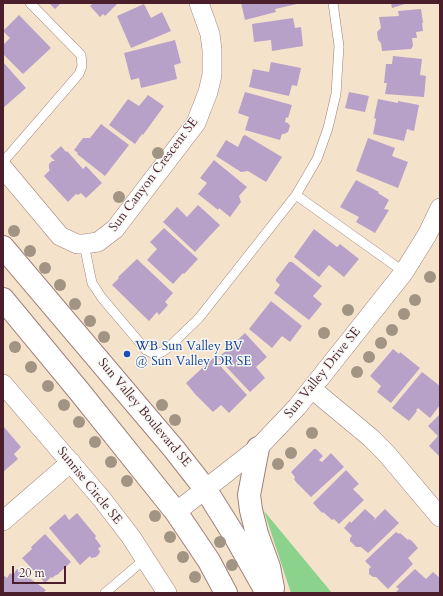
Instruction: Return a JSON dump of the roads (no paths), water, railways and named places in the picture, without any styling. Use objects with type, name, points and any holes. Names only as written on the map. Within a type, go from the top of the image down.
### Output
[{"type":"main road","name":"Sun Valley Boulevard SE","points":[[3,247],[174,448],[206,490],[267,593]]},
{"type":"main road","points":[[3,299],[176,512],[209,561],[226,593]]},
{"type":"main road","points":[[258,448],[249,494],[256,528],[269,567],[274,593]]},
{"type":"street","name":"Sun Canyon Crescent SE","points":[[84,244],[98,242],[115,230],[190,132],[199,116],[208,92],[212,75],[212,50],[210,34],[199,3]]},
{"type":"street","points":[[3,168],[60,236],[77,244],[84,244]]},
{"type":"street","name":"Sun Valley Drive SE","points":[[176,512],[258,448],[284,422],[312,389],[404,272],[427,235],[440,208]]},
{"type":"street","name":"Sunrise Circle SE","points":[[3,384],[101,498],[145,559],[167,593]]},
{"type":"street","points":[[312,389],[371,438],[386,453],[440,517]]},
{"type":"street","points":[[3,521],[71,462]]},
{"type":"lane","points":[[3,162],[79,74],[82,66],[81,55],[30,3]]},
{"type":"lane","points":[[84,244],[92,283],[102,298],[146,350],[157,354],[169,347],[200,318],[296,195],[317,158],[328,128],[336,94],[339,46],[334,3]]},
{"type":"lane","points":[[296,195],[404,272]]},
{"type":"lane","points":[[106,593],[145,559]]},
{"type":"place","name":"WB Sun Valley BV @ Sun Valley DR SE","points":[[127,354]]}]
